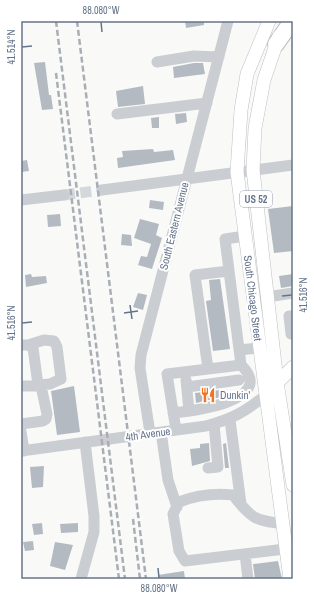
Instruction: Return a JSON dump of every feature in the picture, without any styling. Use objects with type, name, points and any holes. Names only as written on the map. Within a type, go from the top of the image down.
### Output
[{"type":"highway","points":[[276,44],[292,21]]},
{"type":"main road","name":"South Chicago Street","points":[[269,21],[247,74],[241,110],[237,172],[259,348],[284,524],[290,549],[290,579]]},
{"type":"main road","name":"South Chicago Street","points":[[286,21],[276,44],[264,80],[255,128],[253,170],[277,382],[288,423],[293,485]]},
{"type":"main road","points":[[266,395],[293,367]]},
{"type":"street","name":"South Eastern Avenue","points":[[150,433],[140,368],[142,355],[228,21]]},
{"type":"street","points":[[157,62],[194,56],[219,57]]},
{"type":"street","points":[[117,114],[207,103]]},
{"type":"street","points":[[102,190],[293,165]]},
{"type":"street","points":[[21,200],[64,195]]},
{"type":"street","points":[[242,394],[239,380],[239,350],[225,239],[245,236]]},
{"type":"street","points":[[208,369],[195,275],[229,271]]},
{"type":"street","points":[[267,297],[293,293]]},
{"type":"street","points":[[271,328],[292,325]]},
{"type":"street","points":[[21,386],[50,384],[60,380],[58,347],[54,341],[50,340],[24,345]]},
{"type":"street","points":[[21,424],[46,418],[43,389],[38,385],[33,348],[24,345]]},
{"type":"street","points":[[239,350],[259,348]]},
{"type":"street","points":[[173,413],[223,405],[242,394],[249,385],[250,379],[247,371],[239,365],[167,374],[173,413],[176,430]]},
{"type":"street","points":[[184,372],[189,411]]},
{"type":"street","points":[[187,387],[239,380]]},
{"type":"street","name":"4th Avenue","points":[[22,451],[214,424],[230,420],[248,411],[266,395]]},
{"type":"street","points":[[230,420],[241,504]]},
{"type":"street","points":[[208,468],[218,467],[214,424]]},
{"type":"street","points":[[21,431],[22,451]]},
{"type":"street","points":[[161,432],[168,480],[177,507]]},
{"type":"street","points":[[81,579],[94,532],[94,516],[85,442]]},
{"type":"street","points":[[284,524],[264,521],[250,515],[234,495],[196,495],[179,502],[173,514],[179,551],[184,561],[290,549]]},
{"type":"street","points":[[245,554],[248,579]]},
{"type":"building","points":[[185,21],[204,21],[204,25],[186,28]]},
{"type":"building","points":[[45,62],[49,95],[51,95],[53,109],[42,110],[34,63]]},
{"type":"building","points":[[203,63],[205,74],[174,78],[173,67]]},
{"type":"building","points":[[143,86],[145,104],[118,107],[116,91]]},
{"type":"building","points":[[186,113],[187,122],[176,124],[175,114]]},
{"type":"building","points":[[159,117],[159,128],[152,128],[151,118]]},
{"type":"building","points":[[153,149],[154,152],[173,150],[175,160],[118,168],[117,158],[123,157],[122,151]]},
{"type":"building","points":[[27,160],[29,171],[21,172],[21,161]]},
{"type":"building","points":[[150,200],[164,202],[163,210],[149,208]]},
{"type":"building","points":[[293,206],[293,251],[274,253],[268,209]]},
{"type":"building","points":[[60,214],[61,226],[48,227],[47,215]]},
{"type":"building","points":[[140,219],[159,224],[156,235],[162,238],[152,269],[138,265],[141,256],[147,257],[151,244],[134,238]]},
{"type":"building","points":[[122,234],[131,235],[132,246],[121,245]]},
{"type":"building","points":[[31,274],[32,277],[46,276],[47,283],[26,287],[25,275]]},
{"type":"building","points":[[293,274],[293,286],[281,288],[279,276]]},
{"type":"building","points":[[220,279],[230,349],[213,351],[206,301],[211,300],[209,280]]},
{"type":"building","points":[[138,293],[147,295],[143,310],[133,307]]},
{"type":"building","points":[[74,386],[80,432],[57,435],[51,391]]},
{"type":"building","name":"Dunkin'","points":[[220,390],[221,397],[196,403],[195,393]]},
{"type":"building","points":[[209,443],[210,461],[192,466],[190,449],[200,448],[200,444]]},
{"type":"building","points":[[226,443],[229,468],[225,468],[223,444]]},
{"type":"building","points":[[44,466],[43,487],[32,488],[30,467]]},
{"type":"building","points":[[42,523],[43,534],[34,535],[32,524]]},
{"type":"building","points":[[78,523],[78,532],[61,533],[60,524]]},
{"type":"building","points":[[33,541],[34,550],[25,551],[23,542]]},
{"type":"building","points":[[55,542],[73,545],[65,570],[50,566]]},
{"type":"building","points":[[278,561],[282,579],[255,579],[253,564]]},
{"type":"building","points":[[184,571],[185,579],[158,579],[158,575]]},
{"type":"tunnel","points":[[64,195],[102,190]]},
{"type":"railway","points":[[56,21],[125,579]]},
{"type":"railway","points":[[77,21],[146,579]]},
{"type":"railway","points":[[56,73],[119,579]]},
{"type":"railway","points":[[133,519],[140,579]]},
{"type":"place","name":"Dunkin'","points":[[208,395]]}]
